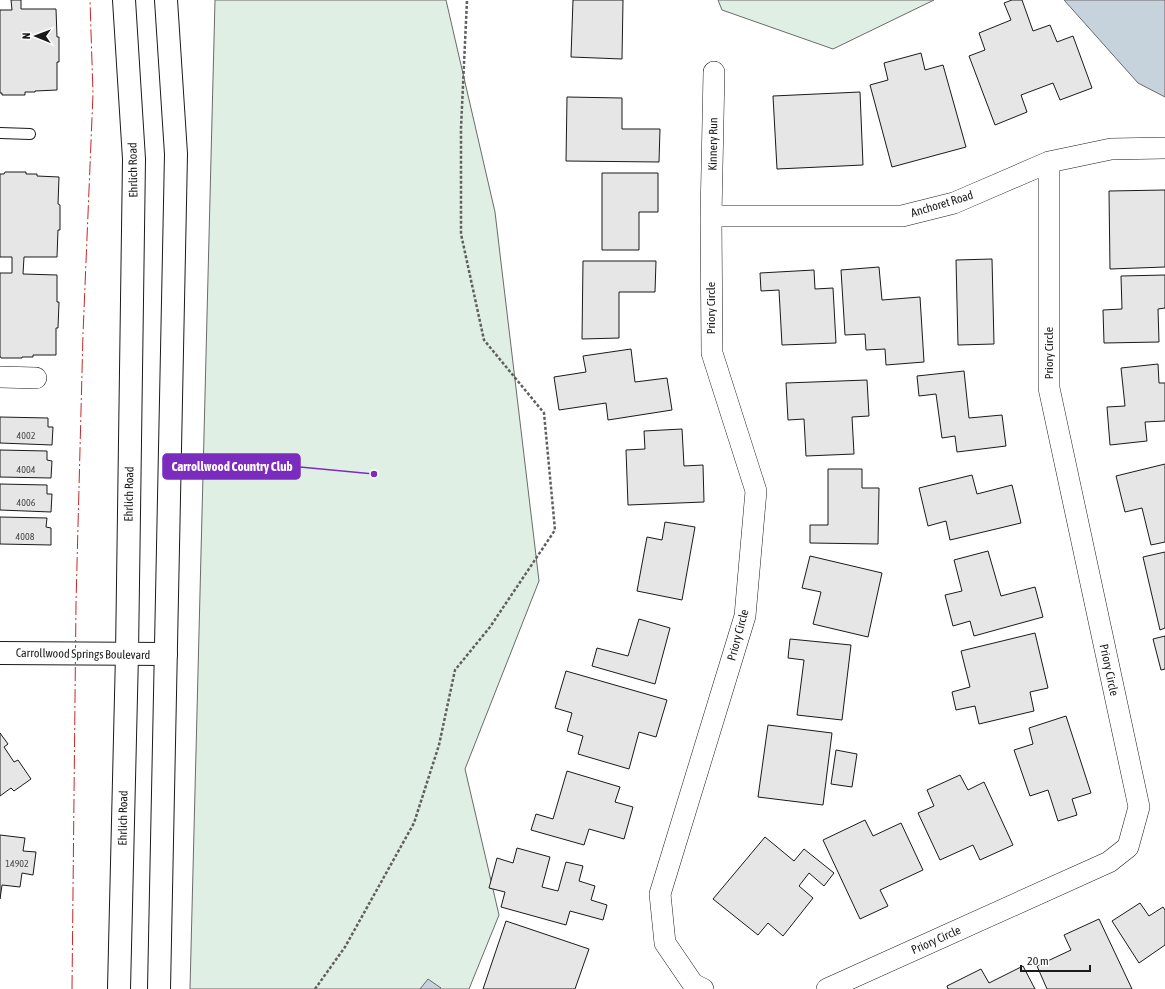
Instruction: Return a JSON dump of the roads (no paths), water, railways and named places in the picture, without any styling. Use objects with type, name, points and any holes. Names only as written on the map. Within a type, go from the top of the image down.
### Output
[{"type":"main road","name":"Ehrlich Road","points":[[119,989],[127,654],[134,159],[124,0]]},
{"type":"main road","points":[[159,989],[176,154],[166,0]]},
{"type":"main road","name":"Carrollwood Springs Boulevard","points":[[0,653],[166,654]]},
{"type":"street","name":"Kinnery Run","points":[[711,216],[714,72]]},
{"type":"street","name":"Anchoret Road","points":[[711,216],[902,216],[954,202],[1049,162],[1111,149],[1165,148]]},
{"type":"street","name":"Priory Circle","points":[[827,989],[1109,862],[1128,847],[1139,807],[1049,388],[1049,162]]},
{"type":"street","name":"Priory Circle","points":[[694,987],[665,943],[660,894],[745,616],[756,491],[712,353],[711,216]]},
{"type":"street","points":[[0,377],[36,378]]},
{"type":"lane","points":[[0,133],[30,134]]},
{"type":"place","name":"Carrollwood Country Club","points":[[374,474]]}]
